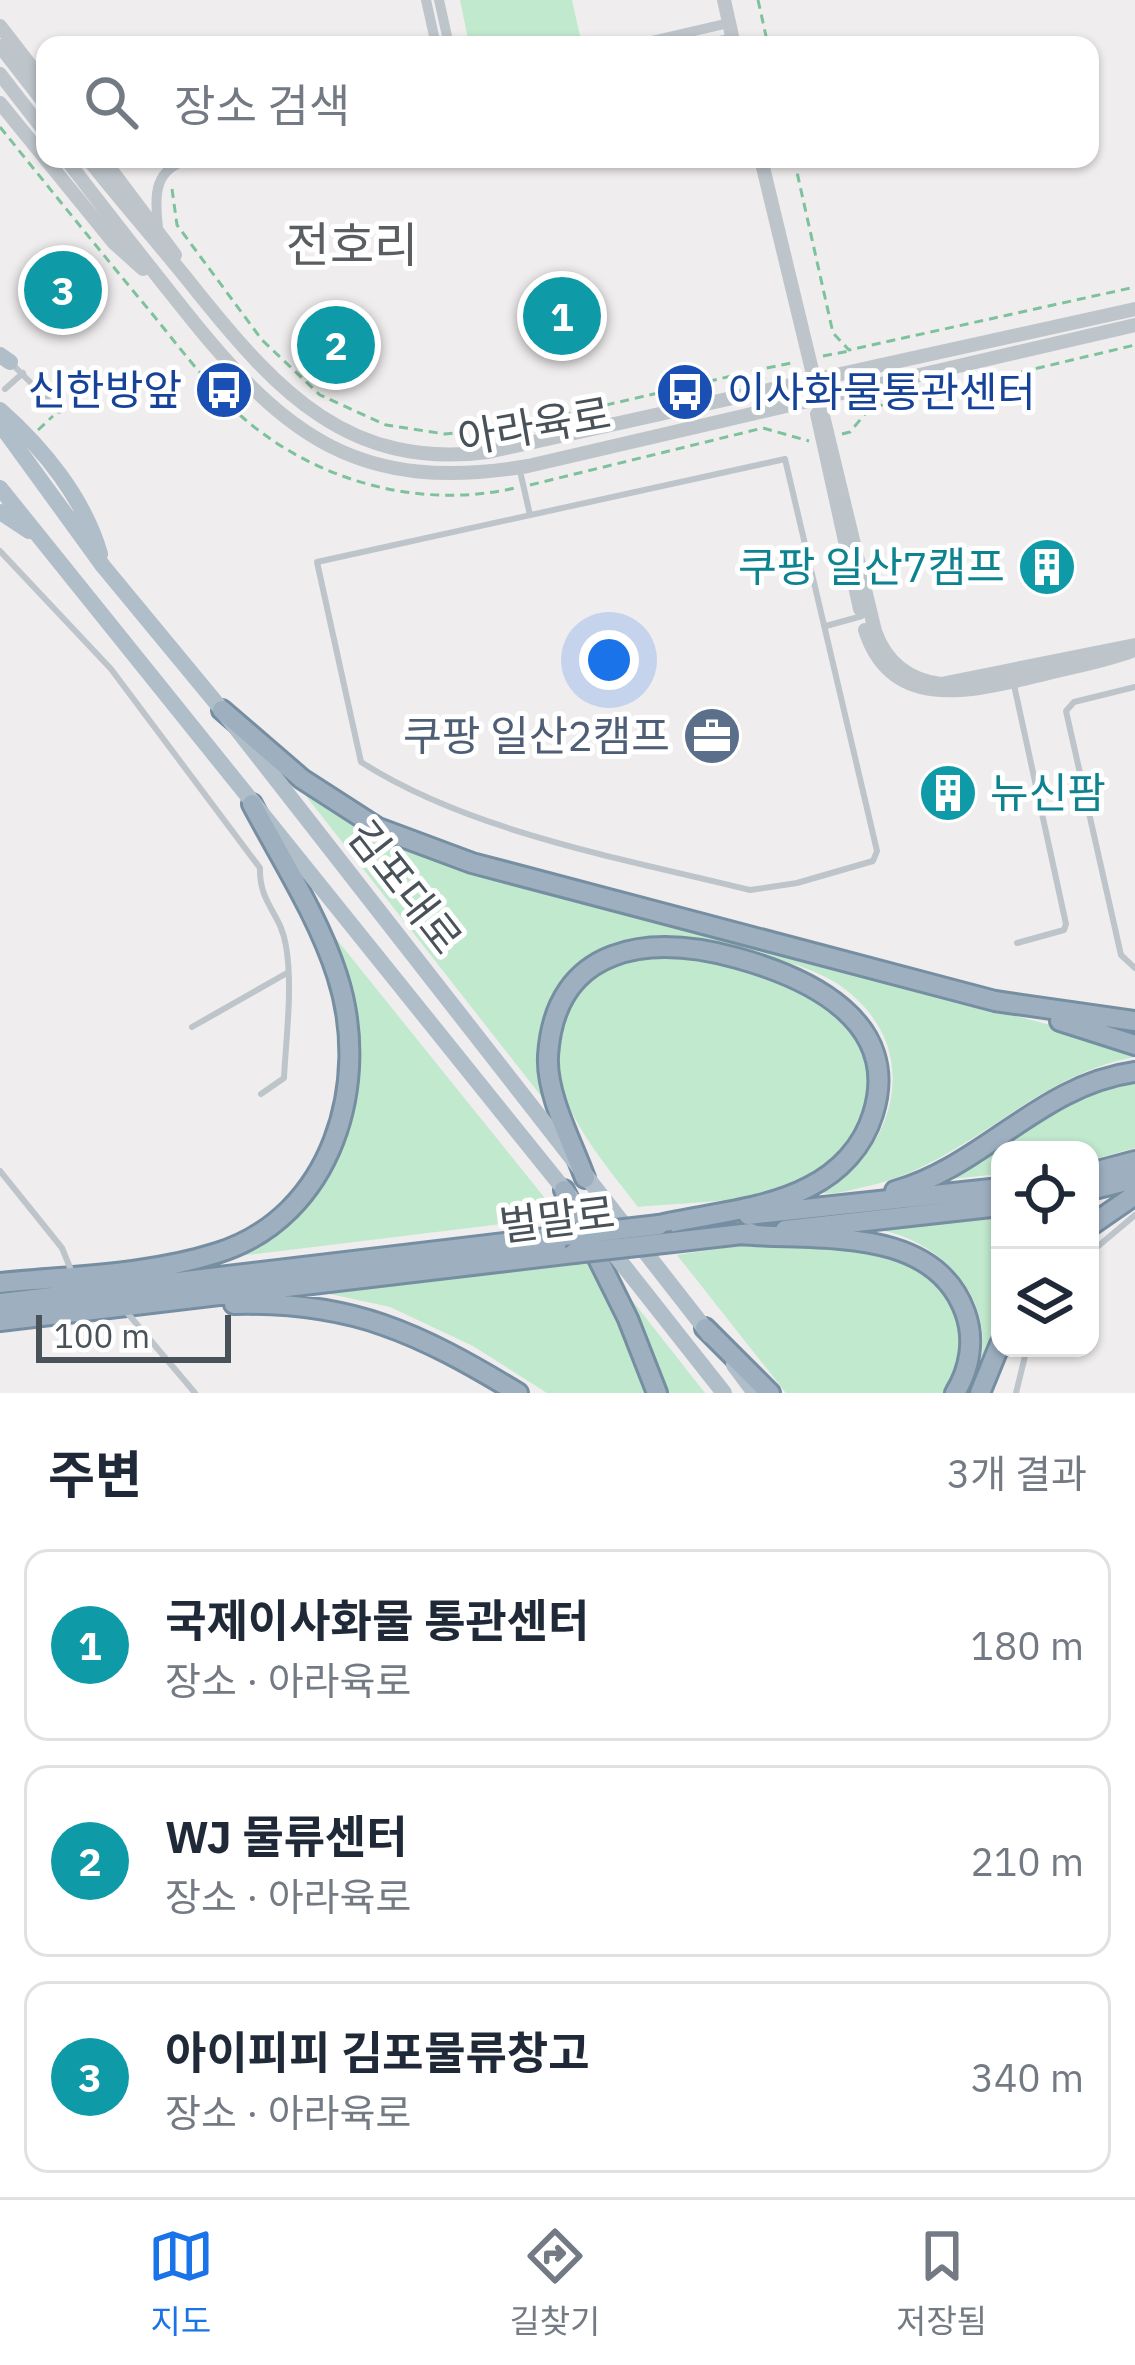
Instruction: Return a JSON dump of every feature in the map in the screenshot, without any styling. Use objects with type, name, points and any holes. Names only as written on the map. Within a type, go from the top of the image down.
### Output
[{"type":"highway","points":[[222,710],[302,779],[397,835],[472,863],[995,1001],[1135,1045]]},
{"type":"highway","points":[[0,1287],[177,1262],[244,1243],[308,1190],[336,1137],[349,1079],[348,1015],[322,938],[252,804]]},
{"type":"highway","points":[[585,1178],[547,1060],[558,1010],[589,968],[612,954],[666,944],[773,968],[828,994],[863,1028],[878,1074],[868,1130],[850,1156],[806,1189],[659,1225]]},
{"type":"highway","points":[[995,1001],[1135,1021]]},
{"type":"highway","points":[[850,1204],[941,1172],[1069,1090],[1135,1072]]},
{"type":"highway","points":[[1099,1171],[1135,1161]]},
{"type":"highway","points":[[1099,1188],[1135,1179]]},
{"type":"highway","name":"벌말로","points":[[0,1321],[569,1244],[659,1225],[991,1189]]},
{"type":"highway","points":[[564,1190],[628,1318],[657,1393]]},
{"type":"highway","points":[[1099,1220],[1135,1195]]},
{"type":"highway","name":"벌말로","points":[[0,1287],[348,1253],[673,1241],[991,1207]]},
{"type":"highway","points":[[740,1234],[876,1244],[932,1266],[957,1294],[969,1326],[969,1355],[956,1393]]},
{"type":"highway","name":"벌말로","points":[[0,1303],[469,1247]]},
{"type":"highway","points":[[145,1303],[280,1303],[351,1312],[402,1328],[518,1393]]},
{"type":"highway","points":[[705,1328],[770,1393]]},
{"type":"highway","points":[[980,1393],[995,1357]]},
{"type":"main road","points":[[0,410],[30,437],[92,524],[103,566]]},
{"type":"main road","name":"김포대로","points":[[0,424],[103,566],[222,710],[755,1393]]},
{"type":"main road","name":"김포대로","points":[[0,488],[724,1393]]},
{"type":"main road","points":[[0,512],[38,535]]},
{"type":"street","points":[[426,0],[434,36]]},
{"type":"street","points":[[439,0],[447,36]]},
{"type":"street","points":[[724,0],[732,36]]},
{"type":"street","points":[[0,26],[36,72]]},
{"type":"street","points":[[0,46],[36,92]]},
{"type":"street","points":[[0,74],[36,120]]},
{"type":"street","points":[[0,103],[36,147]]},
{"type":"street","points":[[53,168],[114,243],[177,302]]},
{"type":"street","name":"아라육로","points":[[73,168],[177,302],[262,401],[340,450],[379,466],[442,476],[519,467],[1135,325]]},
{"type":"street","name":"아라육로","points":[[95,168],[261,370],[300,404],[358,436],[421,452],[488,452],[1135,309]]},
{"type":"street","points":[[110,168],[158,227],[197,290]]},
{"type":"street","points":[[158,227],[158,182],[168,168]]},
{"type":"street","points":[[763,168],[875,631],[898,667],[920,680],[956,683],[1135,648]]},
{"type":"street","points":[[816,397],[819,439],[862,616],[879,660],[911,686],[943,694],[1013,681],[1135,648]]},
{"type":"lane","points":[[5,389],[11,363]]},
{"type":"lane","points":[[11,363],[59,411]]},
{"type":"lane","points":[[785,460],[826,626],[877,851],[870,863],[750,890],[450,807],[361,762],[317,562],[785,460]]},
{"type":"lane","points":[[519,467],[530,515]]},
{"type":"lane","points":[[0,551],[111,669],[255,859],[259,893],[286,940],[287,973],[284,1078],[261,1094]]},
{"type":"lane","points":[[826,626],[862,616]]},
{"type":"lane","points":[[1013,681],[1066,924],[1061,932],[1017,943]]},
{"type":"lane","points":[[1135,688],[1074,701],[1066,712],[1121,955],[1135,968]]},
{"type":"lane","points":[[192,1027],[287,973]]},
{"type":"lane","points":[[0,1171],[62,1248],[73,1276]]},
{"type":"lane","points":[[1095,1249],[1135,1215]]},
{"type":"lane","points":[[122,1306],[195,1393]]},
{"type":"lane","points":[[1016,1393],[1025,1357]]},
{"type":"path","points":[[758,0],[766,36]]},
{"type":"path","points":[[0,127],[204,376],[267,435],[346,477],[407,494],[474,496],[763,428],[780,429],[801,442]]},
{"type":"path","points":[[796,168],[833,333],[848,350],[1135,287]]},
{"type":"path","points":[[176,194],[177,225],[272,352],[336,405],[386,425],[445,434],[485,431],[762,370]]},
{"type":"path","points":[[850,432],[870,407],[1135,345]]},
{"type":"path","points":[[30,437],[59,411]]},
{"type":"green space","points":[[460,0],[572,0],[580,36],[467,36]]},
{"type":"green space","points":[[295,782],[387,837],[478,874],[1135,1048],[1135,1057],[1064,1082],[904,1175],[823,1193],[867,1152],[891,1100],[893,1072],[887,1045],[873,1018],[841,986],[795,965],[700,940],[640,939],[612,945],[587,958],[567,979],[551,1009],[547,1045],[552,1110]]},
{"type":"green space","points":[[317,915],[560,1217],[239,1256],[297,1209],[320,1182],[351,1122],[360,1052],[354,1012]]},
{"type":"green space","points":[[682,951],[801,984],[842,1009],[859,1031],[870,1084],[865,1112],[835,1161],[812,1179],[752,1197],[638,1207],[571,1111],[556,1058],[559,1030],[580,987],[619,959]]},
{"type":"green space","points":[[1135,1075],[1135,1148],[1099,1158],[1099,1141],[996,1141],[1028,1118]]},
{"type":"green space","points":[[991,1144],[991,1175],[941,1180]]},
{"type":"green space","points":[[991,1216],[991,1357],[995,1357],[982,1393],[969,1393],[980,1364],[983,1336],[965,1285],[926,1248],[871,1228]]},
{"type":"green space","points":[[861,1244],[928,1264],[968,1332],[951,1393],[786,1393],[677,1255],[738,1246]]},
{"type":"green space","points":[[588,1263],[605,1285],[655,1393],[547,1393],[473,1346],[390,1307],[316,1291]]},
{"type":"green space","points":[[631,1299],[705,1393],[669,1393]]},
{"type":"place","name":"아이피피 김포물류창고","points":[[63,290]]},
{"type":"place","name":"국제이사화물 통관센터","points":[[562,316]]},
{"type":"place","name":"WJ 물류센터","points":[[336,345]]},
{"type":"place","name":"신한방앞","points":[[224,390]]},
{"type":"place","name":"이사화물통관센터","points":[[685,392]]},
{"type":"place","name":"쿠팡 일산7캠프","points":[[1047,567]]},
{"type":"place","name":"쿠팡 일산2캠프","points":[[712,736]]},
{"type":"place","name":"뉴신팜","points":[[948,793]]},
{"type":"district","name":"전호리","points":[[352,245]]}]
